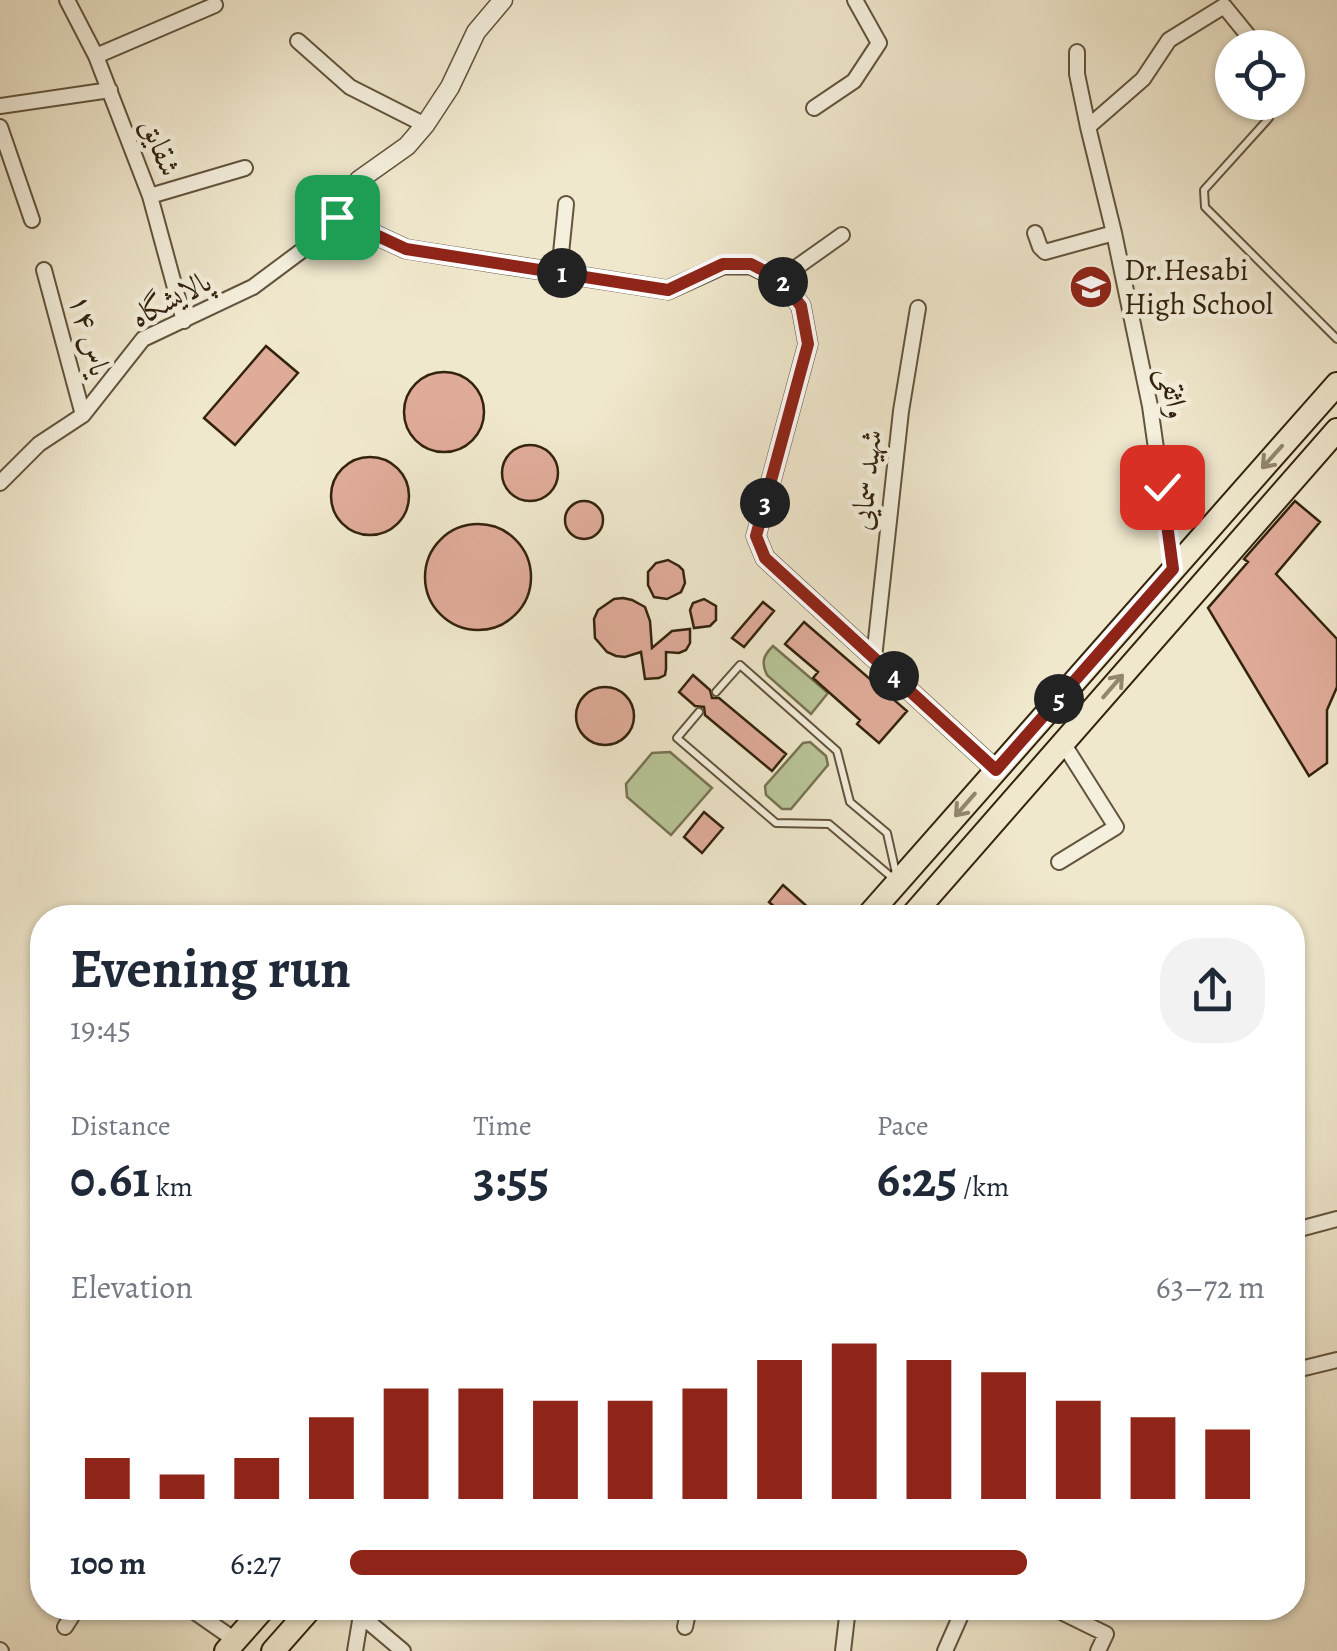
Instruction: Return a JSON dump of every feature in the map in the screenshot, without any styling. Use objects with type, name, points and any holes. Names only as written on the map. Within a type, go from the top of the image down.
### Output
[{"type":"main road","points":[[878,905],[1337,384]]},
{"type":"main road","points":[[920,905],[1337,430]]},
{"type":"main road","points":[[898,882],[913,905]]},
{"type":"main road","points":[[230,1646],[253,1620]]},
{"type":"main road","points":[[273,1651],[300,1620]]},
{"type":"street","name":"شقایق","points":[[68,0],[96,56],[150,196],[184,321]]},
{"type":"street","points":[[503,0],[476,32],[450,86],[425,125],[408,146],[359,180],[337,217],[406,249],[668,290],[723,264],[751,264],[780,279],[801,306],[808,344],[756,536],[765,558],[996,770]]},
{"type":"street","points":[[814,108],[854,81],[879,43],[856,0]]},
{"type":"street","points":[[96,56],[214,5]]},
{"type":"street","points":[[1088,127],[1143,79],[1169,40],[1224,6],[1244,30]]},
{"type":"street","points":[[298,41],[350,87],[425,125]]},
{"type":"street","name":"واثقی","points":[[1077,52],[1077,74],[1150,406],[1173,569]]},
{"type":"street","points":[[0,106],[110,90]]},
{"type":"street","points":[[0,127],[32,220]]},
{"type":"street","points":[[150,196],[246,168]]},
{"type":"street","points":[[559,273],[566,204]]},
{"type":"street","name":"پالایشگاه","points":[[0,484],[39,444],[83,415],[144,339],[253,287],[304,249],[337,217]]},
{"type":"street","points":[[1034,233],[1046,252],[1114,233]]},
{"type":"street","points":[[780,279],[842,235]]},
{"type":"street","name":"یاس ۱۴","points":[[44,270],[83,415]]},
{"type":"street","name":"شهید سمایی","points":[[874,658],[901,411],[918,308]]},
{"type":"street","points":[[1059,862],[1116,827],[1063,743]]},
{"type":"street","points":[[1305,1228],[1337,1220]]},
{"type":"street","points":[[1305,1369],[1337,1360]]},
{"type":"street","points":[[65,1627],[69,1620]]},
{"type":"street","points":[[202,1620],[230,1646]]},
{"type":"street","points":[[355,1651],[356,1620]]},
{"type":"street","points":[[366,1620],[403,1651]]},
{"type":"street","points":[[685,1627],[686,1620]]},
{"type":"street","points":[[843,1651],[847,1620]]},
{"type":"street","points":[[945,1651],[959,1620]]},
{"type":"street","points":[[1077,1620],[1106,1634],[1098,1651]]},
{"type":"lane","points":[[1267,120],[1204,190],[1206,207],[1337,338]]},
{"type":"lane","points":[[716,692],[740,665],[837,751],[850,802],[887,833],[898,882]]},
{"type":"lane","points":[[699,712],[677,738],[776,823],[829,824],[898,882]]},
{"type":"green space","points":[[773,646],[828,693],[811,714],[767,675],[764,659]]},
{"type":"green space","points":[[810,742],[826,756],[828,765],[791,809],[782,809],[766,795],[765,786],[803,743]]},
{"type":"green space","points":[[670,752],[712,788],[671,835],[627,797],[626,784],[652,753]]},
{"type":"building","points":[[266,346],[298,373],[235,445],[204,418]]},
{"type":"building","points":[[436,372],[452,372],[473,383],[484,412],[473,441],[452,452],[436,452],[422,446],[410,434],[404,420],[404,404],[410,390],[422,378]]},
{"type":"building","points":[[530,445],[550,453],[558,473],[550,493],[530,501],[510,493],[502,473],[510,453]]},
{"type":"building","points":[[362,457],[378,457],[403,474],[409,496],[403,518],[392,529],[378,535],[362,535],[337,518],[331,504],[331,488],[348,463]]},
{"type":"building","points":[[584,501],[598,506],[603,520],[598,534],[584,539],[570,534],[565,520],[570,506]]},
{"type":"building","points":[[1295,501],[1320,522],[1276,574],[1337,639],[1337,687],[1327,710],[1327,763],[1309,776],[1208,608]]},
{"type":"building","points":[[478,524],[498,528],[515,540],[527,557],[531,577],[527,597],[515,614],[498,626],[478,630],[458,626],[441,614],[429,597],[425,577],[429,557],[441,540],[458,528]]},
{"type":"building","points":[[668,560],[683,570],[685,583],[681,592],[667,599],[654,597],[648,585],[648,572],[656,563]]},
{"type":"building","points":[[623,598],[645,607],[652,648],[672,631],[690,629],[686,650],[666,652],[665,675],[659,678],[645,679],[641,652],[616,656],[595,638],[594,619],[598,610]]},
{"type":"building","points":[[704,599],[716,606],[716,620],[710,626],[694,628],[690,610],[693,603]]},
{"type":"building","points":[[763,602],[774,611],[744,647],[732,638]]},
{"type":"building","points":[[804,622],[907,711],[879,743],[857,724],[860,720],[813,678],[818,672],[785,644]]},
{"type":"building","points":[[693,675],[710,690],[712,698],[719,698],[786,754],[772,771],[705,715],[704,707],[695,706],[679,692]]},
{"type":"building","points":[[605,687],[625,696],[634,716],[625,736],[605,745],[585,736],[576,716],[585,696]]},
{"type":"building","points":[[704,812],[723,828],[702,853],[684,837]]},
{"type":"building","points":[[783,885],[805,905],[772,905],[769,902]]},
{"type":"place","name":"Dr.Hesabi High School","points":[[1091,287]]},
{"type":"route","points":[[337,217],[406,249],[668,290],[723,264],[751,264],[780,279],[801,306],[808,344],[756,536],[765,558],[996,770],[1173,569],[1162,487]]}]
